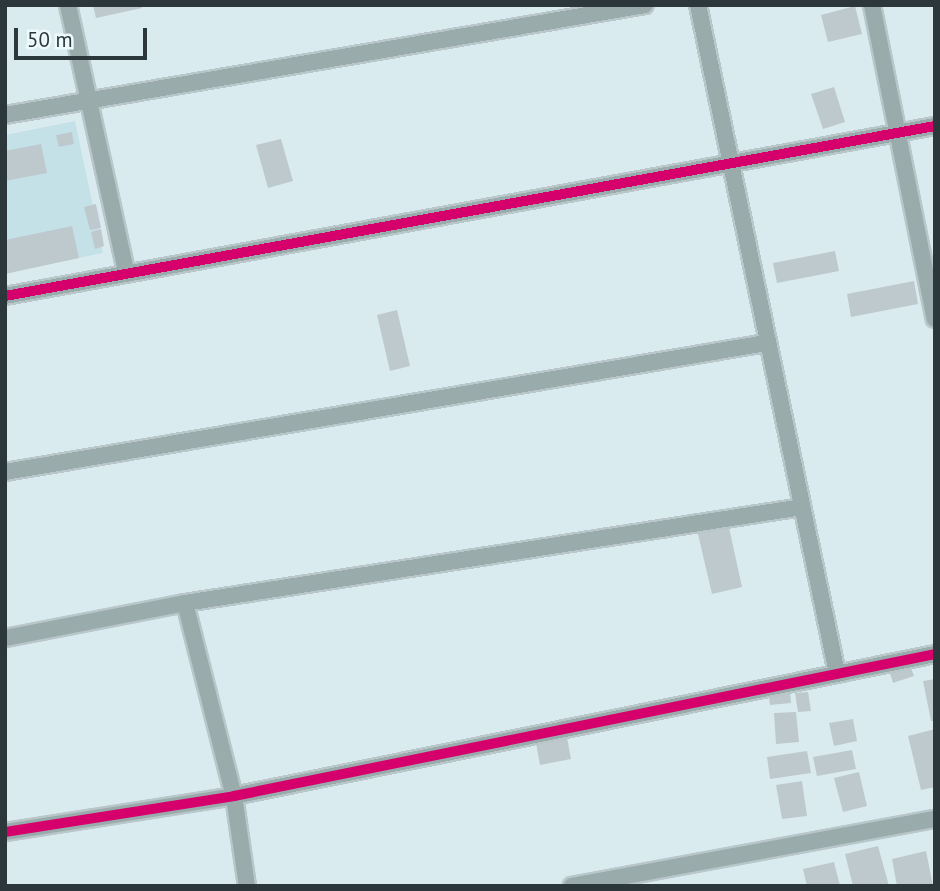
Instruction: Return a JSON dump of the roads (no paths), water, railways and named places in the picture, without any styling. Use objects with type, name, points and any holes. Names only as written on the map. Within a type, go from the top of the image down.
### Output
[{"type":"street","points":[[68,5],[126,272]]},
{"type":"street","points":[[5,115],[645,5]]},
{"type":"street","points":[[698,5],[733,164],[766,343],[837,673]]},
{"type":"street","points":[[872,5],[935,318]]},
{"type":"street","points":[[5,296],[935,126]]},
{"type":"street","points":[[5,472],[766,343]]},
{"type":"street","points":[[5,638],[185,603],[802,507]]},
{"type":"street","points":[[185,603],[234,796],[247,886]]},
{"type":"street","points":[[5,832],[234,796],[935,654]]},
{"type":"street","points":[[572,886],[935,819]]}]
